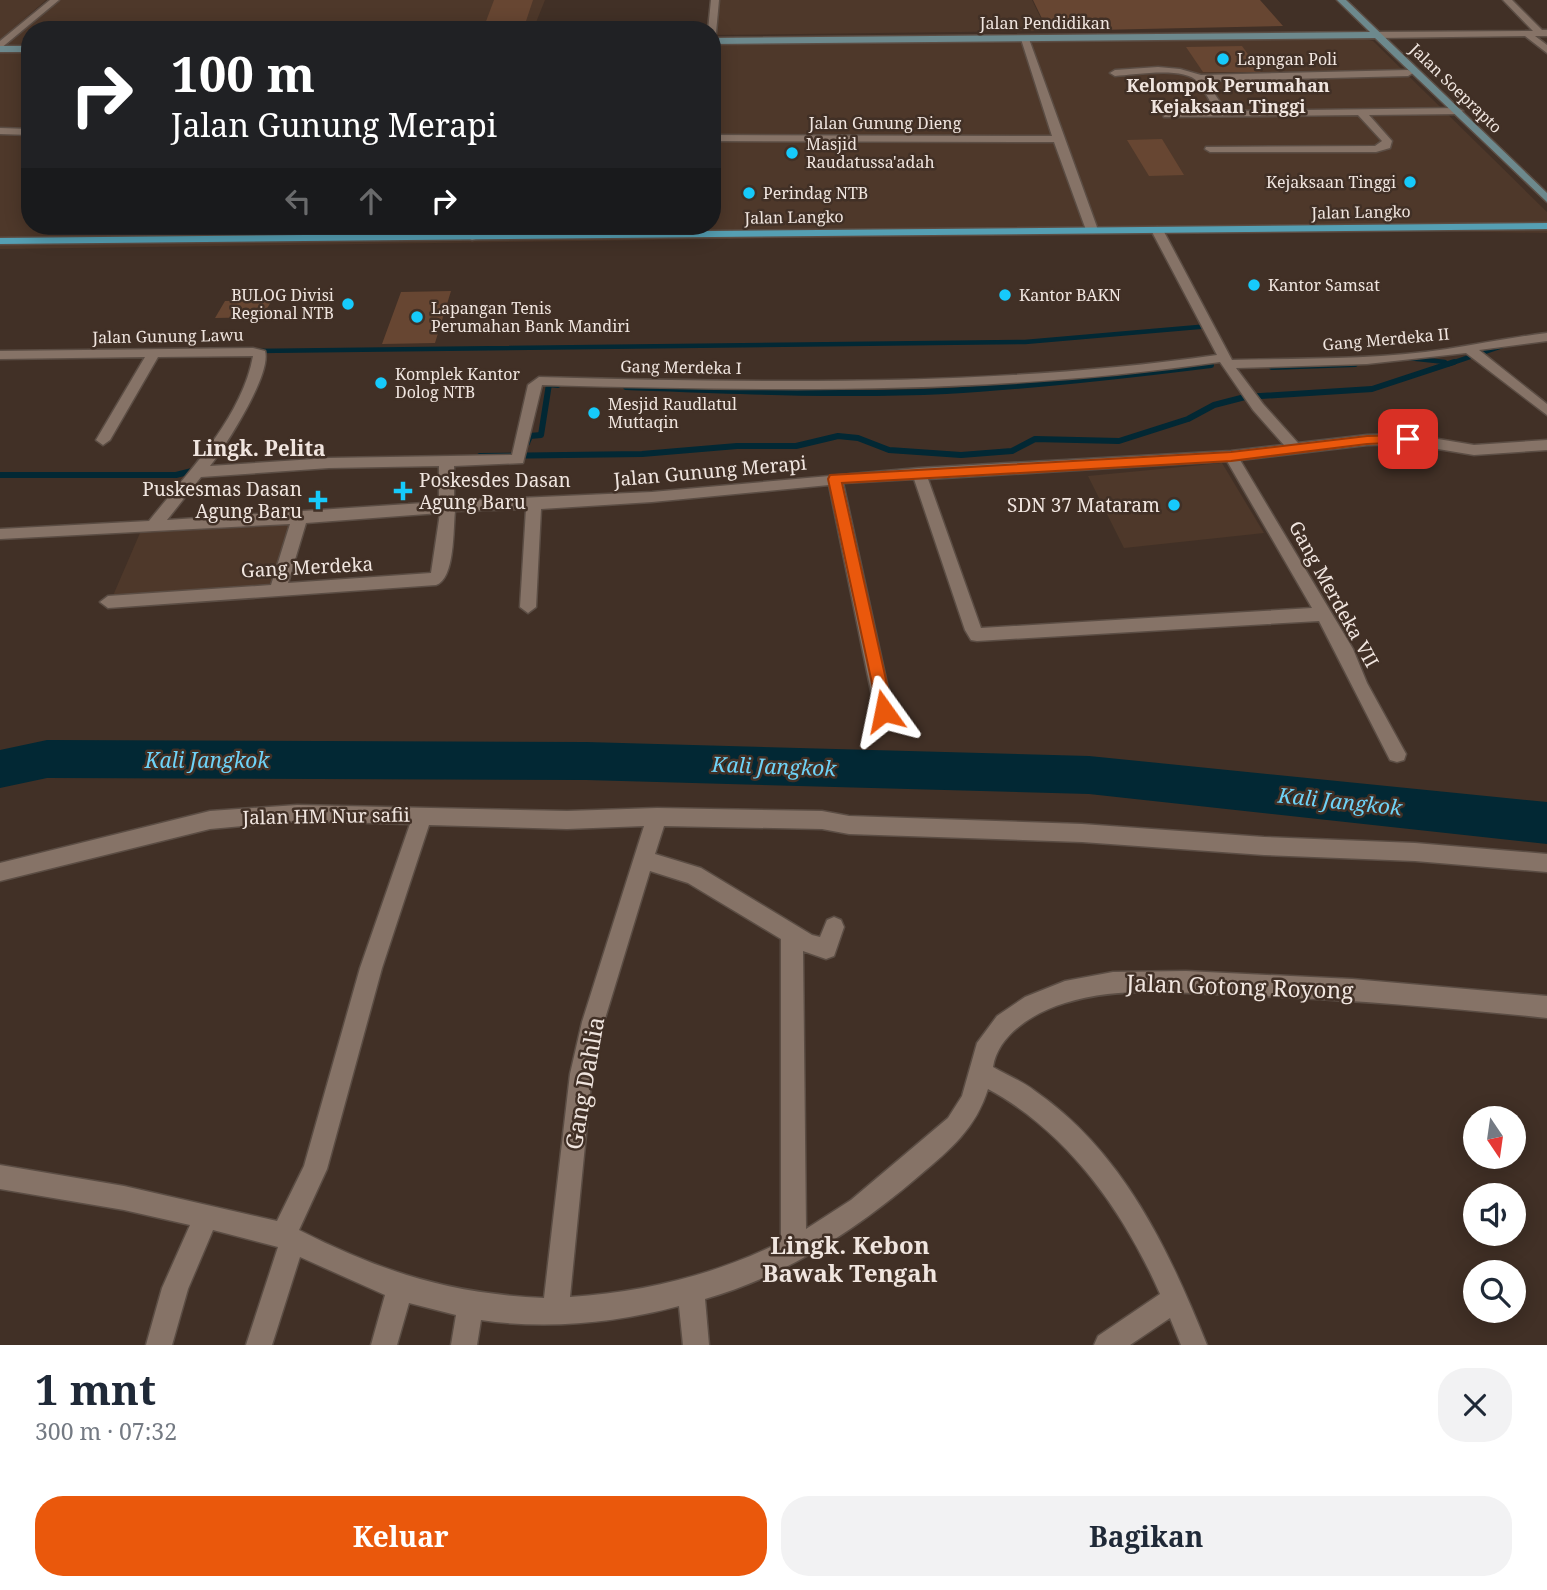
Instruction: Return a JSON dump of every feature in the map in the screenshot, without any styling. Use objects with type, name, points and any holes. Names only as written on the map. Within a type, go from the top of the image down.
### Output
[{"type":"main road","name":"Jalan Soeprapto","points":[[1341,0],[1408,73],[1547,212]]},
{"type":"main road","name":"Jalan Soeprapto","points":[[1374,35],[1458,111],[1547,199]]},
{"type":"main road","name":"Jalan Pendidikan","points":[[721,41],[1374,35]]},
{"type":"main road","points":[[0,48],[21,49]]},
{"type":"main road","name":"Jalan Langko","points":[[721,231],[1547,226]]},
{"type":"main road","name":"Jalan Langko","points":[[0,241],[285,235]]},
{"type":"street","points":[[31,21],[55,0]]},
{"type":"street","points":[[713,21],[715,0]]},
{"type":"street","points":[[1507,0],[1544,33]]},
{"type":"street","points":[[0,48],[21,30]]},
{"type":"street","points":[[1374,35],[1544,33]]},
{"type":"street","points":[[1528,34],[1547,50]]},
{"type":"street","points":[[1025,39],[1092,230]]},
{"type":"street","points":[[1115,73],[1168,71],[1187,73],[1200,78],[1408,73]]},
{"type":"street","points":[[1200,78],[1223,114]]},
{"type":"street","points":[[1168,115],[1458,111]]},
{"type":"street","points":[[1210,149],[1376,149],[1386,146],[1387,141],[1361,113]]},
{"type":"street","points":[[0,131],[21,132]]},
{"type":"street","name":"Jalan Gunung Dieng","points":[[721,138],[1058,139]]},
{"type":"street","points":[[1157,230],[1226,361],[1258,407],[1296,450]]},
{"type":"street","name":"Gang Merdeka II","points":[[1226,361],[1367,360],[1474,353],[1547,337]]},
{"type":"street","name":"Jalan Gunung Lawu","points":[[0,355],[255,352],[261,355],[257,371],[223,440],[155,524]]},
{"type":"street","points":[[1474,353],[1547,411]]},
{"type":"street","points":[[103,440],[153,354]]},
{"type":"street","name":"Gang Merdeka I","points":[[200,469],[329,463],[447,462],[520,454],[536,384],[539,381],[822,387],[952,386],[1094,376],[1226,361]]},
{"type":"street","name":"Jalan Gunung Merapi","points":[[0,534],[300,518],[498,503],[534,504],[652,498],[835,479],[1231,456],[1397,439],[1474,450],[1547,445]]},
{"type":"street","name":"Gang Merdeka VII","points":[[1231,456],[1324,614],[1398,754]]},
{"type":"street","points":[[447,462],[445,495],[448,507]]},
{"type":"street","points":[[919,473],[973,631],[977,635],[1324,614]]},
{"type":"street","points":[[835,479],[884,711]]},
{"type":"street","points":[[528,607],[534,504]]},
{"type":"street","name":"Gang Merdeka","points":[[107,601],[436,579],[441,572],[448,507]]},
{"type":"street","points":[[277,591],[300,518]]},
{"type":"street","name":"Jalan HM Nur safii","points":[[0,873],[210,820],[297,813],[567,820],[657,817]]},
{"type":"street","points":[[258,1345],[288,1238],[315,1169],[371,968],[423,815]]},
{"type":"street","points":[[657,817],[822,820],[849,825],[1082,833],[1264,846],[1415,852],[1547,863]]},
{"type":"street","name":"Gang Dahlia","points":[[555,1312],[581,1073],[593,1022],[657,817]]},
{"type":"street","points":[[642,859],[694,875],[792,936],[826,949],[834,927]]},
{"type":"street","points":[[792,936],[794,1250]]},
{"type":"street","name":"Jalan Gotong Royong","points":[[0,1177],[206,1216],[288,1238],[400,1288],[493,1309],[555,1312],[638,1304],[736,1277],[794,1250],[861,1209],[947,1137],[964,1117],[976,1091],[983,1059],[992,1040],[1020,1011],[1055,995],[1116,982],[1157,980],[1402,992],[1547,1007]]},
{"type":"street","points":[[981,1073],[1032,1102],[1091,1157],[1129,1206],[1176,1298],[1194,1345]]},
{"type":"street","points":[[159,1345],[175,1289],[206,1216]]},
{"type":"street","points":[[384,1345],[400,1288]]},
{"type":"street","points":[[691,1289],[696,1345]]},
{"type":"street","points":[[1107,1345],[1176,1298]]},
{"type":"street","points":[[464,1345],[471,1304]]},
{"type":"shaded area","points":[[0,0],[46,0],[21,21],[0,40]]},
{"type":"shaded area","points":[[56,0],[545,0],[537,21],[31,21]]},
{"type":"shaded area","points":[[494,0],[533,0],[526,21],[486,21]]},
{"type":"shaded area","points":[[710,0],[1032,0],[1047,31],[721,35],[721,21],[707,21]]},
{"type":"shaded area","points":[[1033,0],[1260,0],[1283,26],[1048,31]]},
{"type":"shaded area","points":[[21,30],[21,44],[3,45]]},
{"type":"shaded area","points":[[1352,36],[1373,41],[1547,212],[1547,233],[1377,230],[0,249],[0,52],[21,51],[21,235],[721,235],[721,43]]},
{"type":"shaded area","name":"Lapngan Poli","points":[[1242,46],[1261,72],[1203,72],[1186,47]]},
{"type":"shaded area","points":[[1162,139],[1184,175],[1149,176],[1127,140]]},
{"type":"shaded area","name":"Lapangan Tenis Perumahan Bank Mandiri","points":[[451,291],[435,343],[382,344],[401,292]]},
{"type":"shaded area","points":[[272,300],[262,317],[215,318],[225,301]]},
{"type":"shaded area","name":"SDN 37 Mataram","points":[[1222,463],[1264,533],[1124,548],[1088,476]]},
{"type":"shaded area","points":[[289,525],[270,588],[112,598],[140,533]]},
{"type":"waterway","points":[[256,351],[1025,342],[1210,326]]},
{"type":"waterway","points":[[1449,364],[1505,345]]},
{"type":"waterway","points":[[1408,358],[1445,362]]},
{"type":"waterway","points":[[480,456],[642,454],[737,446],[796,446],[838,436],[858,438],[889,450],[961,455],[1012,451],[1035,439],[1119,441],[1188,419],[1214,405],[1245,397],[1372,389],[1454,362]]},
{"type":"waterway","points":[[1272,367],[1355,364]]},
{"type":"waterway","points":[[626,387],[826,393],[946,391],[1211,365]]},
{"type":"waterway","points":[[527,443],[530,436],[541,435],[549,384],[558,385]]},
{"type":"waterway","points":[[0,475],[176,475],[196,470]]},
{"type":"waterway","name":"Kali Jangkok","points":[[0,769],[47,759],[586,761],[1089,775],[1547,823]]},
{"type":"place","name":"Lapngan Poli","points":[[1223,59]]},
{"type":"place","name":"Masjid Raudatussa'adah","points":[[792,153]]},
{"type":"place","name":"Kejaksaan Tinggi","points":[[1410,182]]},
{"type":"place","name":"Perindag NTB","points":[[749,193]]},
{"type":"place","name":"Kantor Samsat","points":[[1254,285]]},
{"type":"place","name":"Kantor BAKN","points":[[1005,295]]},
{"type":"place","name":"BULOG Divisi Regional NTB","points":[[348,304]]},
{"type":"place","name":"Lapangan Tenis Perumahan Bank Mandiri","points":[[417,317]]},
{"type":"place","name":"Komplek Kantor Dolog NTB","points":[[381,383]]},
{"type":"place","name":"Mesjid Raudlatul Muttaqin","points":[[594,413]]},
{"type":"place","name":"Poskesdes Dasan Agung Baru","points":[[403,491]]},
{"type":"place","name":"Puskesmas Dasan Agung Baru","points":[[318,500]]},
{"type":"place","name":"SDN 37 Mataram","points":[[1174,505]]},
{"type":"district","name":"Kelompok Perumahan Kejaksaan Tinggi","points":[[1228,95]]},
{"type":"district","name":"Lingk. Pelita","points":[[259,448]]},
{"type":"district","name":"Lingk. Kebon Bawak Tengah","points":[[850,1258]]},
{"type":"route","points":[[884,711],[835,479],[1231,456],[1367,440],[1408,439]]}]
